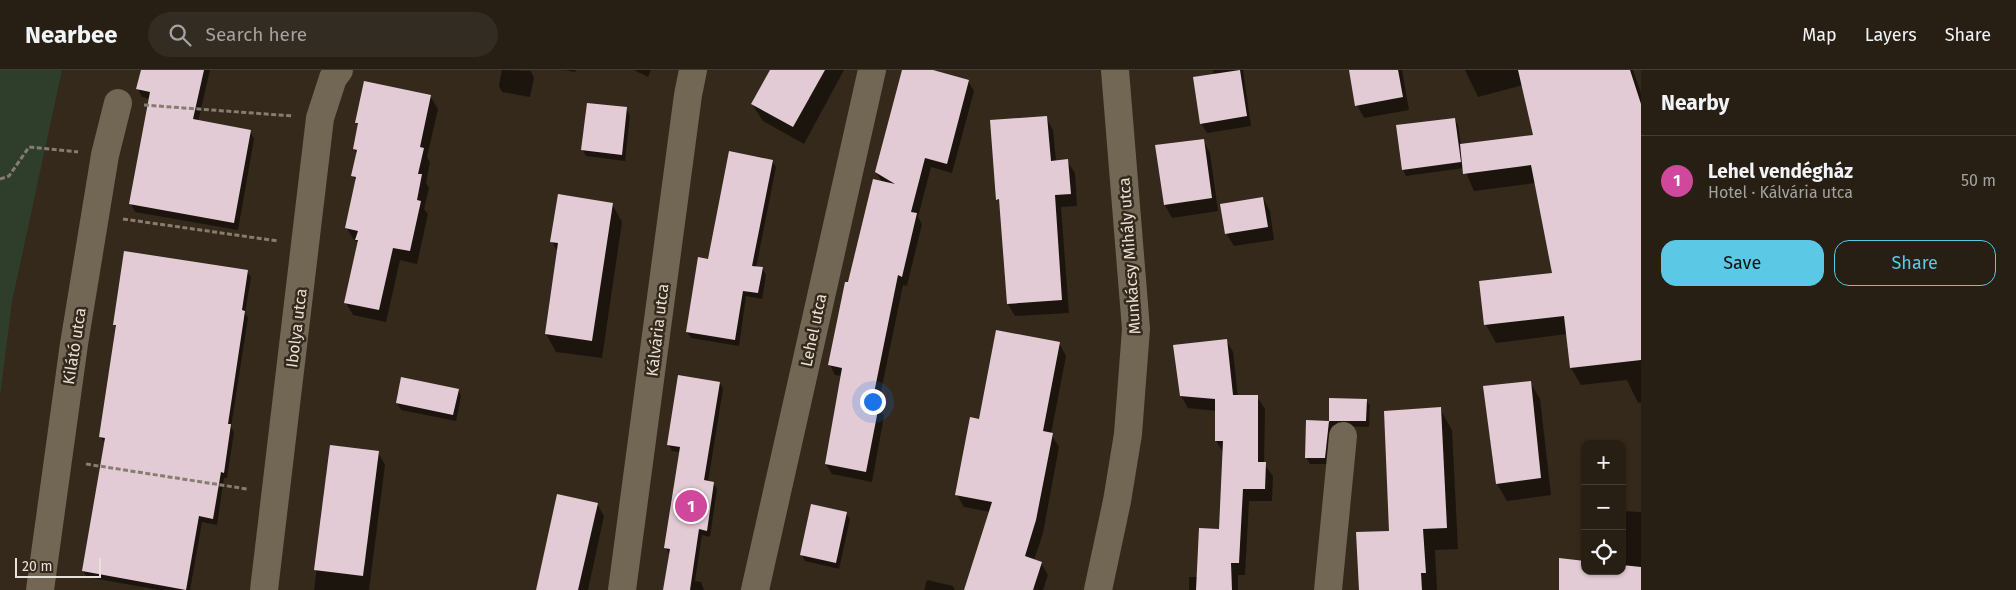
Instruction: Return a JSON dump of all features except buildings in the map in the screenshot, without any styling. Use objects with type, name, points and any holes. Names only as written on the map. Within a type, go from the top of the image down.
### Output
[{"type":"street","name":"Ibolya utca","points":[[264,590],[320,118],[333,78],[339,70]]},
{"type":"street","name":"Kálvária utca","points":[[622,590],[688,94],[693,70]]},
{"type":"street","name":"Lehel utca","points":[[755,590],[872,70]]},
{"type":"street","name":"Munkácsy Mihály utca","points":[[1098,590],[1117,501],[1126,443],[1136,329],[1115,70]]},
{"type":"street","name":"Kilátó utca","points":[[40,590],[74,344],[96,215],[104,154],[118,103]]},
{"type":"street","points":[[1328,590],[1343,436]]},
{"type":"path","points":[[118,103],[320,118]]},
{"type":"path","points":[[0,179],[9,176],[29,147],[104,154]]},
{"type":"path","points":[[96,215],[306,244]]},
{"type":"path","points":[[58,460],[276,493]]},
{"type":"green space","points":[[0,70],[62,70],[12,302],[0,397]]},
{"type":"place","name":"Lehel vendégház","points":[[691,506]]}]
